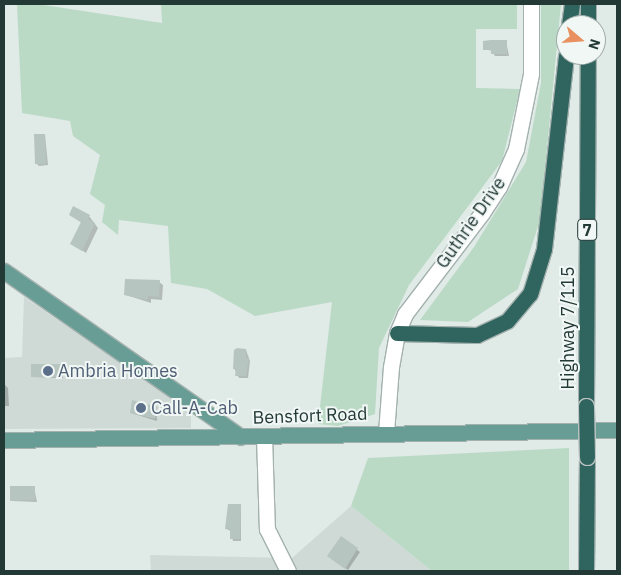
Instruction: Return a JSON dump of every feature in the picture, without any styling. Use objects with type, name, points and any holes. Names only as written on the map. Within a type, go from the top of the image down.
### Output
[{"type":"highway","points":[[397,334],[477,335],[507,321],[530,294],[544,249],[565,65]]},
{"type":"highway","name":"Highway 7/115","points":[[586,571],[588,65]]},
{"type":"main road","points":[[4,271],[241,437]]},
{"type":"main road","name":"Bensfort Road","points":[[4,440],[617,430]]},
{"type":"street","name":"Guthrie Drive","points":[[386,433],[391,367],[397,334],[418,295],[482,213],[510,165],[521,132],[531,74],[532,4]]},
{"type":"street","points":[[264,436],[267,529],[288,571]]},
{"type":"shaded area","points":[[24,297],[191,411],[191,428],[4,429],[4,358],[22,357]]},
{"type":"shaded area","points":[[351,506],[432,571],[151,571],[150,555],[292,558]]},
{"type":"green space","points":[[17,4],[37,4],[162,23],[161,4],[517,4],[517,29],[476,29],[476,88],[520,89],[502,161],[409,285],[379,348],[375,414],[338,426],[318,424],[332,302],[255,316],[207,289],[171,283],[168,226],[119,220],[118,235],[102,222],[105,205],[90,194],[100,155],[73,136],[70,121],[22,113]]},
{"type":"green space","points":[[541,4],[561,4],[560,15],[556,15],[556,55],[540,220],[518,289],[468,322],[420,320],[474,247],[526,162],[541,83]]},
{"type":"green space","points":[[569,448],[569,571],[432,571],[351,506],[368,458]]},
{"type":"building","points":[[507,40],[507,54],[491,54],[491,50],[483,50],[483,41]]},
{"type":"building","points":[[34,134],[45,134],[46,164],[35,164]]},
{"type":"building","points":[[73,206],[90,215],[88,219],[95,223],[82,251],[70,244],[81,222],[69,215]]},
{"type":"building","points":[[125,279],[160,280],[159,297],[148,296],[147,300],[124,295]]},
{"type":"building","points":[[237,348],[246,349],[246,358],[249,358],[246,376],[235,376],[236,369],[233,369],[234,350]]},
{"type":"building","points":[[31,364],[61,364],[61,377],[31,377]]},
{"type":"building","points":[[132,400],[157,407],[155,419],[130,413]]},
{"type":"building","points":[[10,486],[35,486],[35,500],[10,501]]},
{"type":"building","points":[[228,504],[241,504],[240,539],[230,539],[230,529],[225,529]]},
{"type":"building","points":[[341,536],[358,548],[345,569],[327,556]]},
{"type":"place","name":"Ambria Homes","points":[[48,371]]},
{"type":"place","name":"Call-A-Cab","points":[[141,408]]}]
